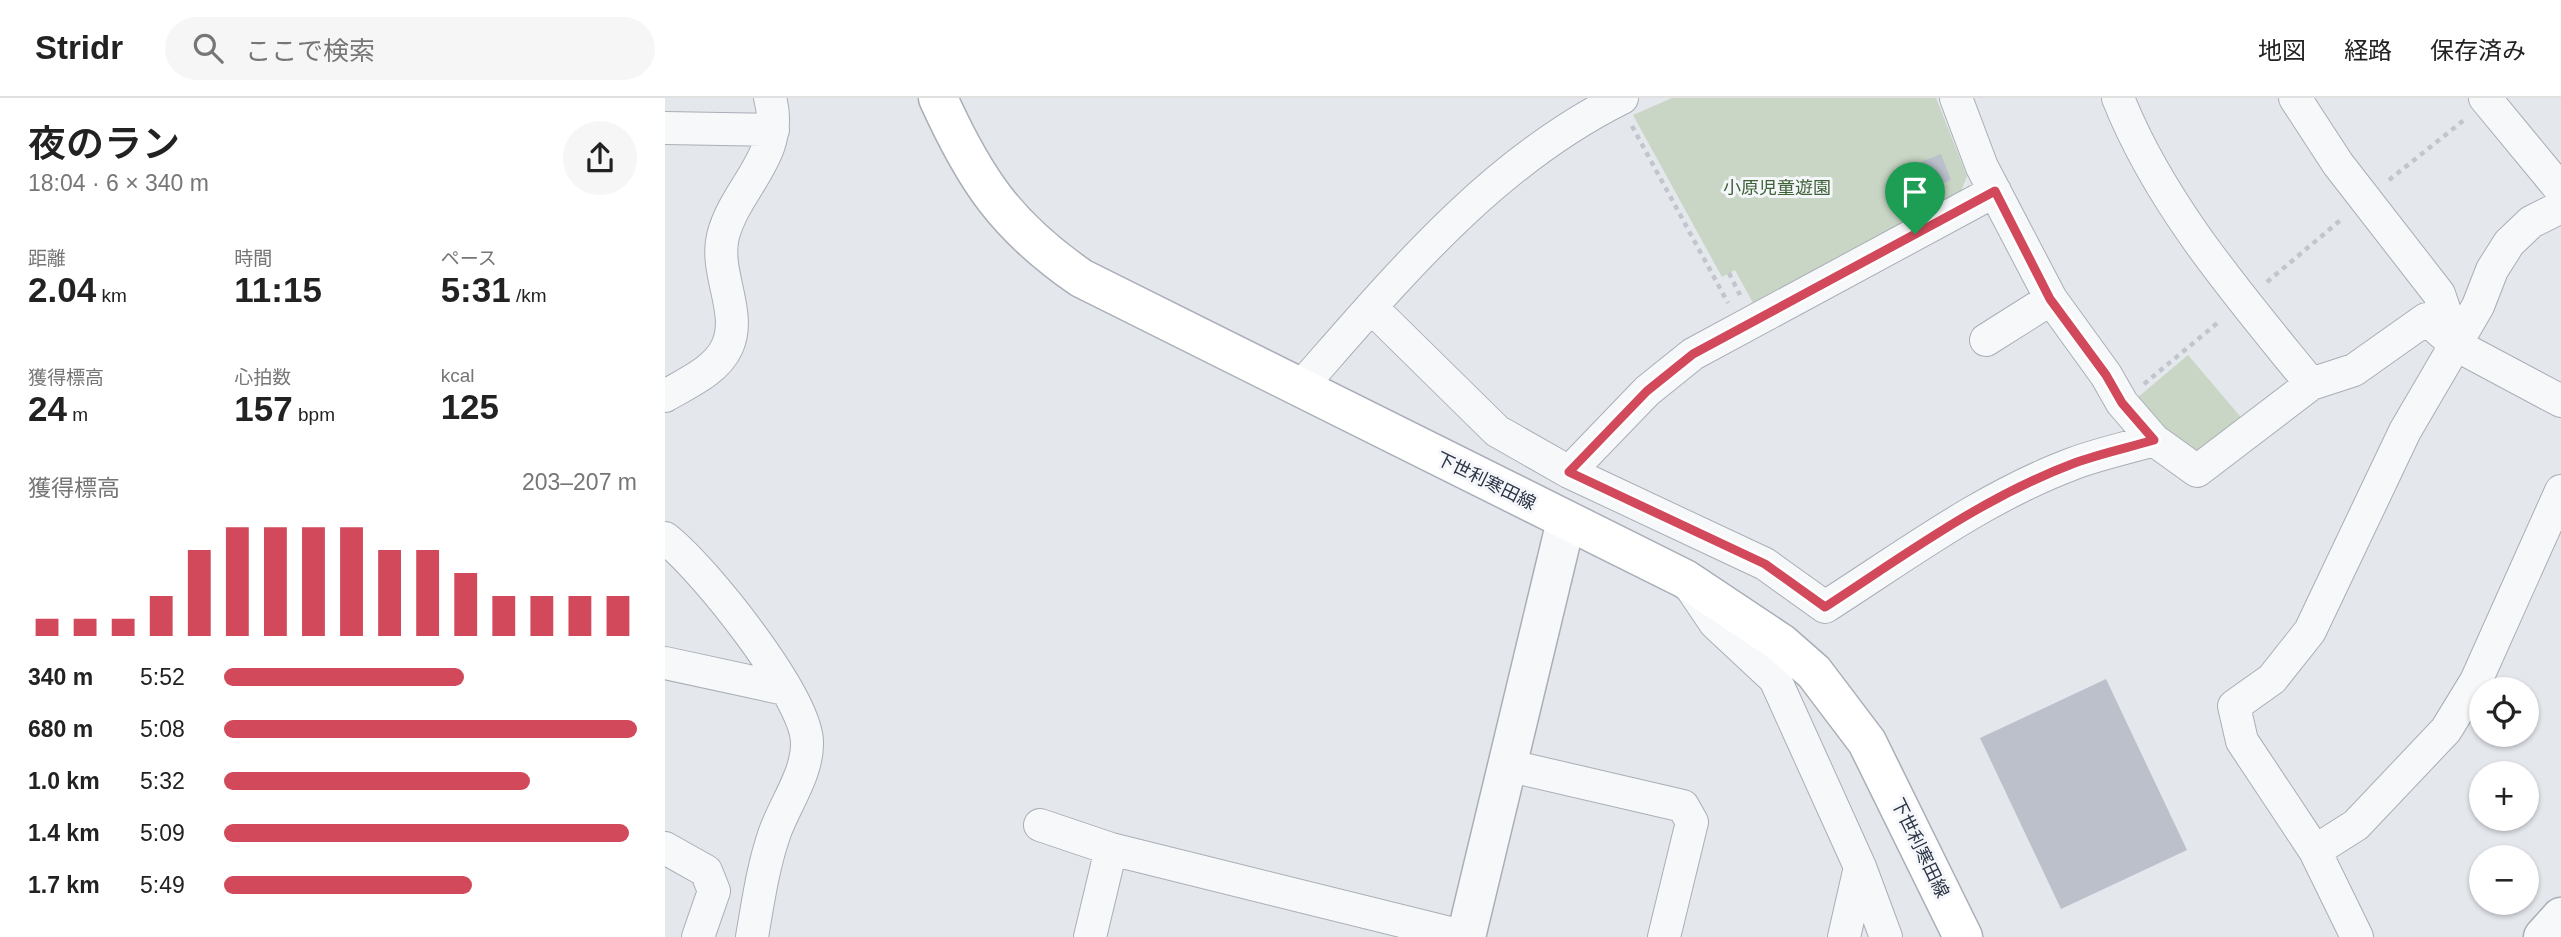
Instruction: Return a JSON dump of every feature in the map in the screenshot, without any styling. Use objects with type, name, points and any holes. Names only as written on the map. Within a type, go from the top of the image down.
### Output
[{"type":"main road","name":"下世利寒田線","points":[[938,98],[965,156],[993,201],[1055,260],[1107,293],[1685,579],[1781,643],[1814,672],[1843,707],[1890,785],[1963,937]]},
{"type":"street","points":[[665,396],[713,367],[729,343],[732,318],[724,281],[722,240],[736,206],[765,160],[773,130],[770,98]]},
{"type":"street","points":[[1956,98],[1982,167],[2050,299],[2106,375],[2122,403],[2154,440],[2197,471],[2311,384],[2354,370],[2425,319],[2456,345],[2561,401]]},
{"type":"street","points":[[2118,98],[2176,208],[2212,260],[2311,384]]},
{"type":"street","points":[[2295,98],[2338,164],[2439,294],[2456,345]]},
{"type":"street","points":[[1299,389],[1453,219],[1499,179],[1552,137],[1624,107]]},
{"type":"street","points":[[2476,108],[2561,190]]},
{"type":"street","points":[[665,128],[773,130]]},
{"type":"street","points":[[1569,472],[1647,391],[1693,354],[1995,191]]},
{"type":"street","points":[[2357,937],[2315,851],[2242,740],[2234,706],[2272,679],[2311,631],[2405,431],[2479,306],[2492,270],[2509,243],[2531,222],[2561,207]]},
{"type":"street","points":[[1986,341],[2050,299]]},
{"type":"street","points":[[1371,307],[1497,431],[1569,472],[1765,564],[1825,607],[1933,536],[2003,495],[2072,464],[2154,440]]},
{"type":"street","points":[[2315,851],[2356,825],[2446,730],[2476,681],[2561,491]]},
{"type":"street","points":[[1040,825],[1111,849],[1466,937],[1566,521]]},
{"type":"street","points":[[665,538],[707,579],[785,689],[804,726],[806,755],[766,861],[752,937]]},
{"type":"street","points":[[1685,579],[1715,624],[1775,679],[1860,867],[1886,937]]},
{"type":"street","points":[[665,663],[785,689]]},
{"type":"street","points":[[1507,765],[1683,806],[1692,822],[1664,937]]},
{"type":"street","points":[[665,848],[706,871],[714,891],[698,937]]},
{"type":"street","points":[[1090,937],[1111,849]]},
{"type":"street","points":[[1844,937],[1860,867]]},
{"type":"street","points":[[2543,937],[2561,917]]},
{"type":"path","points":[[1624,107],[1716,282]]},
{"type":"path","points":[[2384,185],[2476,108]]},
{"type":"path","points":[[2265,284],[2344,217]]},
{"type":"path","points":[[2122,403],[2225,317]]},
{"type":"green space","name":"小原児童遊園","points":[[1672,98],[1936,98],[1967,176],[1960,194],[1753,303],[1735,270],[1722,277],[1633,115]]},
{"type":"green space","points":[[2188,355],[2245,422],[2191,458],[2137,398]]},
{"type":"building","points":[[1941,154],[1951,180],[1931,188],[1921,162]]},
{"type":"building","points":[[2106,679],[2187,850],[2061,909],[1980,738]]},
{"type":"route","points":[[1995,191],[2050,299],[2106,375],[2122,403],[2154,440],[2072,464],[2003,495],[1933,536],[1825,607],[1765,564],[1569,472],[1647,391],[1693,354],[1915,234],[1995,191]]}]
